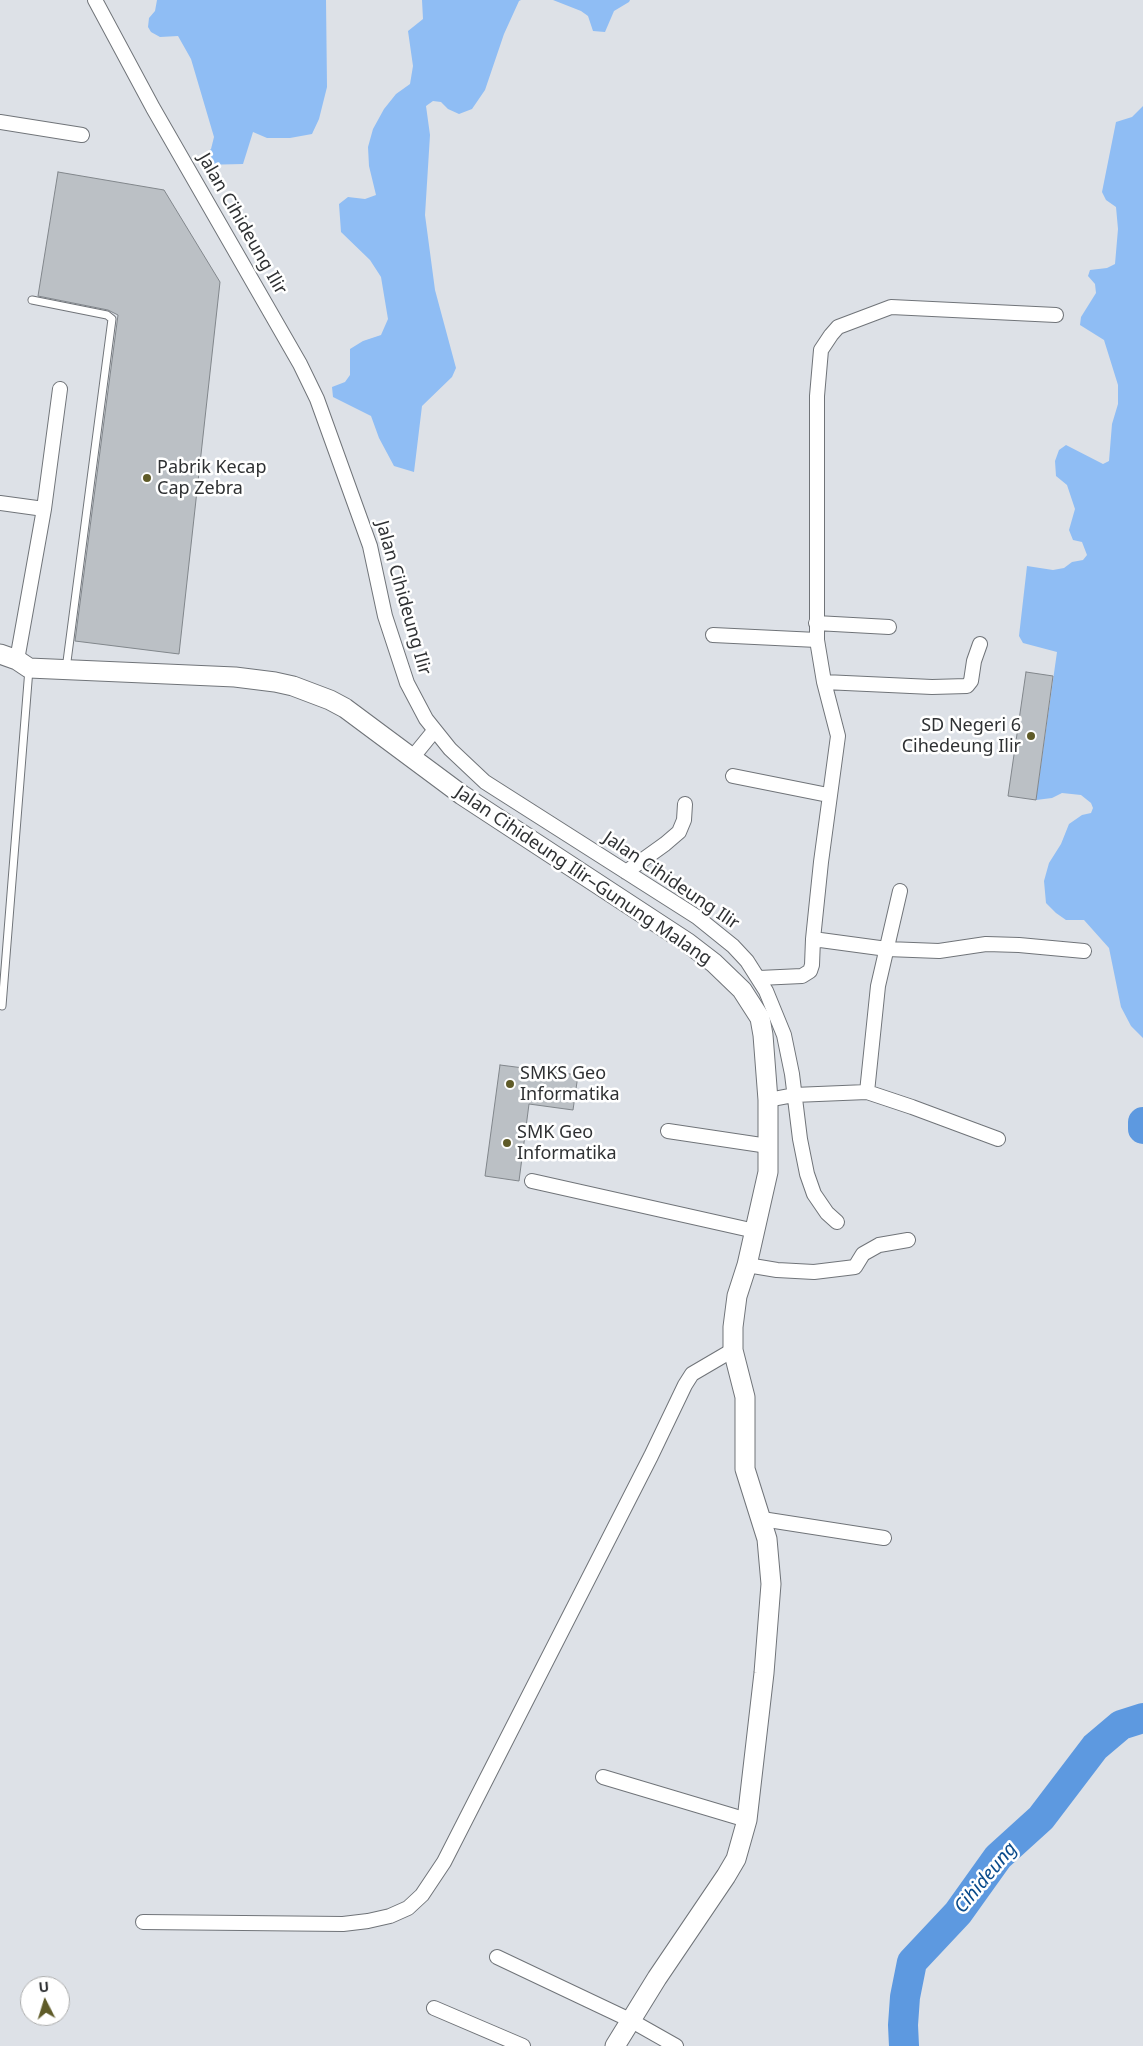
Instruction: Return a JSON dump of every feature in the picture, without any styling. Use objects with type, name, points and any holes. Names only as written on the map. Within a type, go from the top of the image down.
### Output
[{"type":"main road","name":"Jalan Cihideung Ilir–Gunung Malang","points":[[15,661],[66,670],[235,677],[275,682],[318,694],[345,708],[462,796],[688,943],[714,963],[742,990],[760,1018],[763,1035],[782,1097],[768,1146],[768,1172],[747,1265],[737,1296],[726,1354],[745,1397],[745,1469],[762,1519],[770,1555],[771,1584],[764,1673],[747,1820],[736,1859],[630,2020],[615,2046]]},
{"type":"street","name":"Jalan Cihideung Ilir","points":[[94,0],[153,108],[300,364],[317,399],[370,546],[385,616],[407,683],[416,703],[434,731],[485,782],[626,872],[715,931],[733,946],[759,978],[772,1002],[784,1035],[792,1074],[782,1097],[800,1139],[807,1174],[814,1194],[827,1213],[838,1222]]},
{"type":"street","points":[[0,122],[82,136]]},
{"type":"street","points":[[759,978],[789,978],[802,976],[810,972],[828,795],[838,736],[824,682],[816,624],[818,396],[821,350],[830,335],[838,327],[891,307],[1056,315]]},
{"type":"street","points":[[15,661],[44,509],[60,389]]},
{"type":"street","points":[[0,503],[44,509]]},
{"type":"street","points":[[816,624],[889,627]]},
{"type":"street","points":[[713,635],[817,640]]},
{"type":"street","points":[[824,682],[932,687],[967,686],[971,681],[974,661],[980,644]]},
{"type":"street","points":[[412,758],[434,731]]},
{"type":"street","points":[[733,776],[828,795]]},
{"type":"street","points":[[626,872],[679,832],[684,820],[685,804]]},
{"type":"street","points":[[867,1092],[878,986],[900,891]]},
{"type":"street","points":[[813,939],[886,949],[939,951],[986,944],[1019,945],[1084,952]]},
{"type":"street","points":[[782,1097],[867,1092],[998,1139]]},
{"type":"street","points":[[668,1132],[768,1146]]},
{"type":"street","points":[[532,1181],[755,1231]]},
{"type":"street","points":[[747,1265],[777,1270],[814,1272],[855,1267],[863,1254],[879,1245],[908,1240]]},
{"type":"street","points":[[143,1922],[343,1924],[390,1916],[408,1908],[422,1895],[444,1862],[692,1374],[726,1354]]},
{"type":"street","points":[[762,1519],[884,1538]]},
{"type":"street","points":[[603,1777],[747,1820]]},
{"type":"street","points":[[497,1957],[630,2020],[676,2046]]},
{"type":"street","points":[[434,2008],[523,2046]]},
{"type":"lane","points":[[32,300],[107,315],[112,320],[66,670]]},
{"type":"lane","points":[[2,1006],[15,661]]},
{"type":"shaded area","points":[[157,0],[326,0],[327,87],[319,119],[312,134],[290,138],[267,138],[253,132],[243,164],[201,165],[201,158],[211,149],[214,137],[191,59],[178,36],[160,37],[151,32],[148,27],[149,18],[155,11]]},
{"type":"shaded area","points":[[422,0],[521,0],[504,34],[485,90],[472,109],[459,114],[448,109],[441,102],[433,101],[426,106],[430,135],[425,215],[435,290],[456,368],[452,377],[422,406],[414,472],[394,466],[379,438],[371,416],[333,397],[332,387],[345,382],[350,375],[350,349],[363,341],[381,335],[388,319],[381,277],[370,260],[341,232],[339,204],[348,197],[365,199],[376,195],[369,166],[368,147],[373,129],[384,109],[396,94],[410,84],[413,66],[408,31],[423,19]]},
{"type":"shaded area","points":[[553,0],[630,0],[614,11],[605,32],[593,31],[588,16],[581,11]]},
{"type":"shaded area","points":[[1143,106],[1143,1038],[1131,1026],[1121,1007],[1109,948],[1084,920],[1066,920],[1046,903],[1044,881],[1049,863],[1061,844],[1069,824],[1082,815],[1091,813],[1093,808],[1091,803],[1081,795],[1062,793],[1052,798],[1036,800],[1057,652],[1023,643],[1019,636],[1027,566],[1053,570],[1064,568],[1072,562],[1083,560],[1087,555],[1082,542],[1073,540],[1069,530],[1075,509],[1067,485],[1056,476],[1055,461],[1059,450],[1066,445],[1103,464],[1109,461],[1112,424],[1118,404],[1118,385],[1104,340],[1080,325],[1081,317],[1096,293],[1095,284],[1088,276],[1090,270],[1107,268],[1115,264],[1118,229],[1116,207],[1106,200],[1102,192],[1116,122],[1132,117]]},
{"type":"building","name":"Pabrik Kecap Cap Zebra","points":[[58,172],[164,190],[220,282],[179,654],[75,641],[118,315],[108,310],[38,296]]},
{"type":"building","name":"SD Negeri 6 Cihedeung Ilir","points":[[1026,672],[1053,676],[1036,800],[1008,796]]},
{"type":"building","name":"SMK Geo Informatika","points":[[500,1065],[578,1075],[573,1110],[529,1104],[519,1181],[485,1176]]},
{"type":"waterway","name":"Cihideung","points":[[1143,1122],[1143,1129]]},
{"type":"waterway","name":"Cihideung","points":[[904,2046],[905,1997],[912,1962],[958,1913],[998,1857],[1041,1818],[1095,1747],[1121,1725],[1143,1718]]},
{"type":"place","name":"Pabrik Kecap Cap Zebra","points":[[147,478]]},
{"type":"place","name":"SD Negeri 6 Cihedeung Ilir","points":[[1031,736]]},
{"type":"place","name":"SMKS Geo Informatika","points":[[510,1084]]},
{"type":"place","name":"SMK Geo Informatika","points":[[507,1143]]}]
